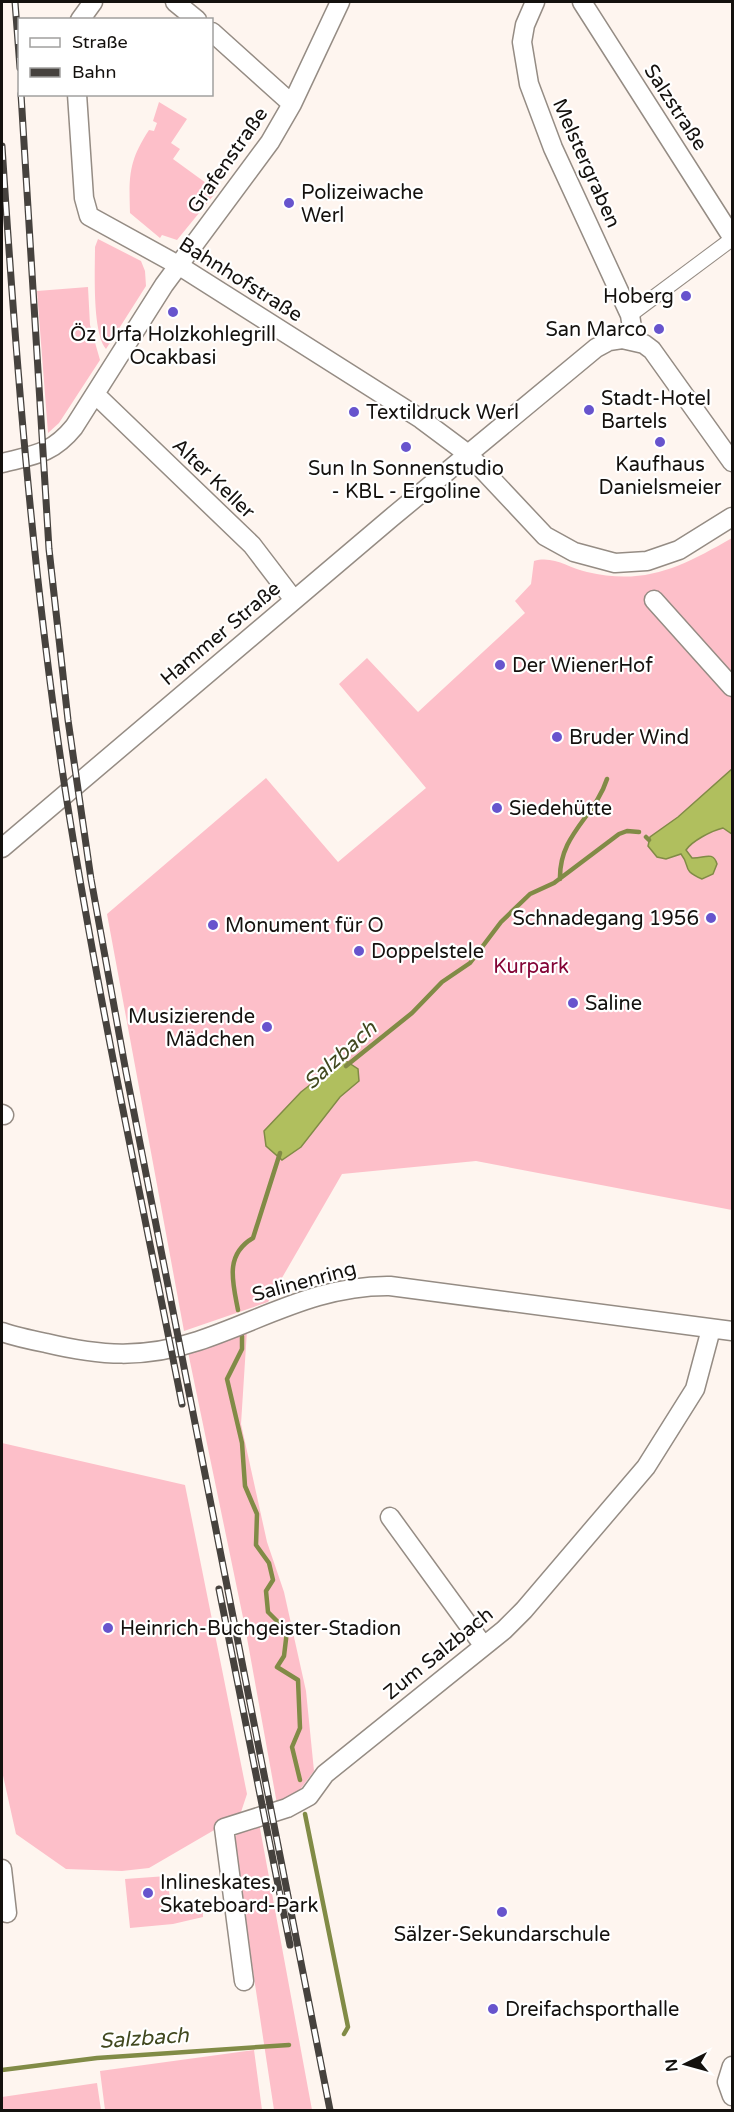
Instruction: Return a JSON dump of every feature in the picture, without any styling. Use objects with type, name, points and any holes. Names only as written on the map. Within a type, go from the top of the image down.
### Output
[{"type":"street","points":[[81,18],[93,2]]},
{"type":"street","points":[[176,2],[195,18]]},
{"type":"street","name":"Grafenstraße","points":[[2,463],[54,448],[74,427],[178,265],[270,141],[292,104],[340,2]]},
{"type":"street","name":"Melstergraben","points":[[535,2],[525,24],[522,42],[529,84],[553,148],[630,315],[634,340]]},
{"type":"street","name":"Salzstraße","points":[[582,2],[732,238]]},
{"type":"street","points":[[213,33],[292,104]]},
{"type":"street","name":"Bahnhofstraße","points":[[77,96],[84,198],[89,216],[178,265],[421,419],[468,454],[545,536],[595,559],[631,563],[655,559],[691,543],[732,518]]},
{"type":"street","points":[[630,315],[732,238]]},
{"type":"street","points":[[634,340],[652,350],[732,462]]},
{"type":"street","name":"Hammer Straße","points":[[2,848],[596,348],[609,341],[634,340]]},
{"type":"street","name":"Alter Keller","points":[[95,394],[252,545],[294,600]]},
{"type":"street","points":[[654,600],[732,687]]},
{"type":"street","name":"Salinenring","points":[[3,1339],[94,1354],[137,1355],[194,1342],[270,1311],[364,1286],[390,1286],[732,1331]]},
{"type":"street","name":"Zum Salzbach","points":[[244,1981],[224,1828],[287,1808],[309,1796],[325,1774],[504,1630],[524,1610],[646,1467],[695,1389],[711,1329]]},
{"type":"street","points":[[390,1517],[483,1645]]},
{"type":"street","points":[[2,1869],[7,1913]]},
{"type":"street","points":[[732,2066],[727,2082],[732,2096]]},
{"type":"green space","points":[[159,102],[187,119],[171,143],[180,149],[173,159],[217,191],[177,240],[162,235],[160,238],[130,213],[130,179],[133,161],[149,130],[154,131],[157,123],[153,121]]},
{"type":"green space","points":[[98,239],[141,261],[145,271],[146,286],[106,349],[98,329],[96,316],[95,247]]},
{"type":"green space","points":[[88,287],[90,325],[100,360],[59,423],[48,433],[37,291]]},
{"type":"green space","name":"Kurpark","points":[[732,538],[732,1210],[476,1161],[342,1174],[268,1302],[184,1331],[107,914],[266,778],[338,862],[426,788],[339,684],[367,658],[418,712],[525,613],[515,601],[531,584],[534,561],[554,561],[608,576],[646,575],[680,565]]},
{"type":"green space","points":[[247,1330],[241,1424],[267,1542],[284,1592],[306,1691],[314,1771],[299,1791],[277,1804],[245,1627],[188,1352]]},
{"type":"green space","name":"Heinrich-Buchgeister-Stadion","points":[[2,1443],[185,1485],[247,1794],[240,1815],[149,1868],[122,1871],[66,1869],[16,1834],[2,1771]]},
{"type":"green space","points":[[259,1823],[312,2110],[274,2110],[233,1839],[243,1828]]},
{"type":"green space","name":"Inlineskates, Skateboard-Park","points":[[167,1876],[171,1906],[202,1902],[203,1917],[173,1924],[130,1928],[125,1879]]},
{"type":"green space","points":[[254,2050],[262,2110],[105,2110],[100,2071]]},
{"type":"green space","points":[[97,2083],[101,2110],[3,2110],[2,2097]]},
{"type":"shaded area","points":[[732,769],[732,834],[723,828],[718,829],[697,840],[686,850],[692,858],[713,857],[717,864],[713,874],[702,879],[695,876],[689,870],[681,854],[666,859],[657,857],[648,846],[650,837],[678,817]]},
{"type":"shaded area","points":[[343,1059],[358,1069],[359,1081],[340,1097],[301,1147],[282,1160],[266,1146],[264,1131],[301,1092]]},
{"type":"waterway","name":"Salzbach","points":[[560,879],[565,850],[607,779]]},
{"type":"waterway","name":"Salzbach","points":[[346,1066],[412,1013],[442,982],[470,963],[501,922],[530,894],[554,883],[619,834],[627,831],[639,832]]},
{"type":"waterway","name":"Salzbach","points":[[646,837],[649,840]]},
{"type":"waterway","name":"Salzbach","points":[[238,1310],[233,1280],[234,1261],[244,1245],[253,1238],[280,1153]]},
{"type":"waterway","name":"Salzbach","points":[[242,1336],[242,1349],[227,1379],[242,1443],[245,1486],[257,1514],[256,1545],[269,1563],[273,1580],[266,1591],[268,1612],[287,1631],[284,1656],[277,1667],[298,1680],[300,1728],[292,1747],[300,1780]]},
{"type":"waterway","name":"Salzbach","points":[[305,1814],[348,2027],[344,2034]]},
{"type":"waterway","name":"Salzbach","points":[[2,2070],[97,2058],[289,2045]]},
{"type":"railway","points":[[15,2],[18,42]]},
{"type":"railway","points":[[21,96],[49,549],[68,720],[91,879],[126,1072],[330,2110]]},
{"type":"railway","points":[[2,146],[27,471],[54,714],[92,948],[182,1404]]},
{"type":"railway","points":[[219,1589],[290,1945]]},
{"type":"place","name":"Polizeiwache Werl","points":[[289,203]]},
{"type":"place","name":"Hoberg","points":[[686,296]]},
{"type":"place","name":"Öz Urfa Holzkohlegrill Ocakbasi","points":[[173,312]]},
{"type":"place","name":"San Marco","points":[[659,329]]},
{"type":"place","name":"Stadt-Hotel Bartels","points":[[589,410]]},
{"type":"place","name":"Textildruck Werl","points":[[354,412]]},
{"type":"place","name":"Kaufhaus Danielsmeier","points":[[660,442]]},
{"type":"place","name":"Sun In Sonnenstudio - KBL - Ergoline","points":[[406,447]]},
{"type":"place","name":"Der WienerHof","points":[[500,665]]},
{"type":"place","name":"Bruder Wind","points":[[557,737]]},
{"type":"place","name":"Siedehütte","points":[[497,808]]},
{"type":"place","name":"Schnadegang 1956","points":[[711,918]]},
{"type":"place","name":"Monument für O","points":[[213,925]]},
{"type":"place","name":"Doppelstele","points":[[359,951]]},
{"type":"place","name":"Saline","points":[[573,1003]]},
{"type":"place","name":"Musizierende Mädchen","points":[[267,1027]]},
{"type":"place","name":"Heinrich-Buchgeister-Stadion","points":[[108,1628]]},
{"type":"place","name":"Inlineskates, Skateboard-Park","points":[[148,1893]]},
{"type":"place","name":"Sälzer-Sekundarschule","points":[[502,1912]]},
{"type":"place","name":"Dreifachsporthalle","points":[[493,2009]]}]
